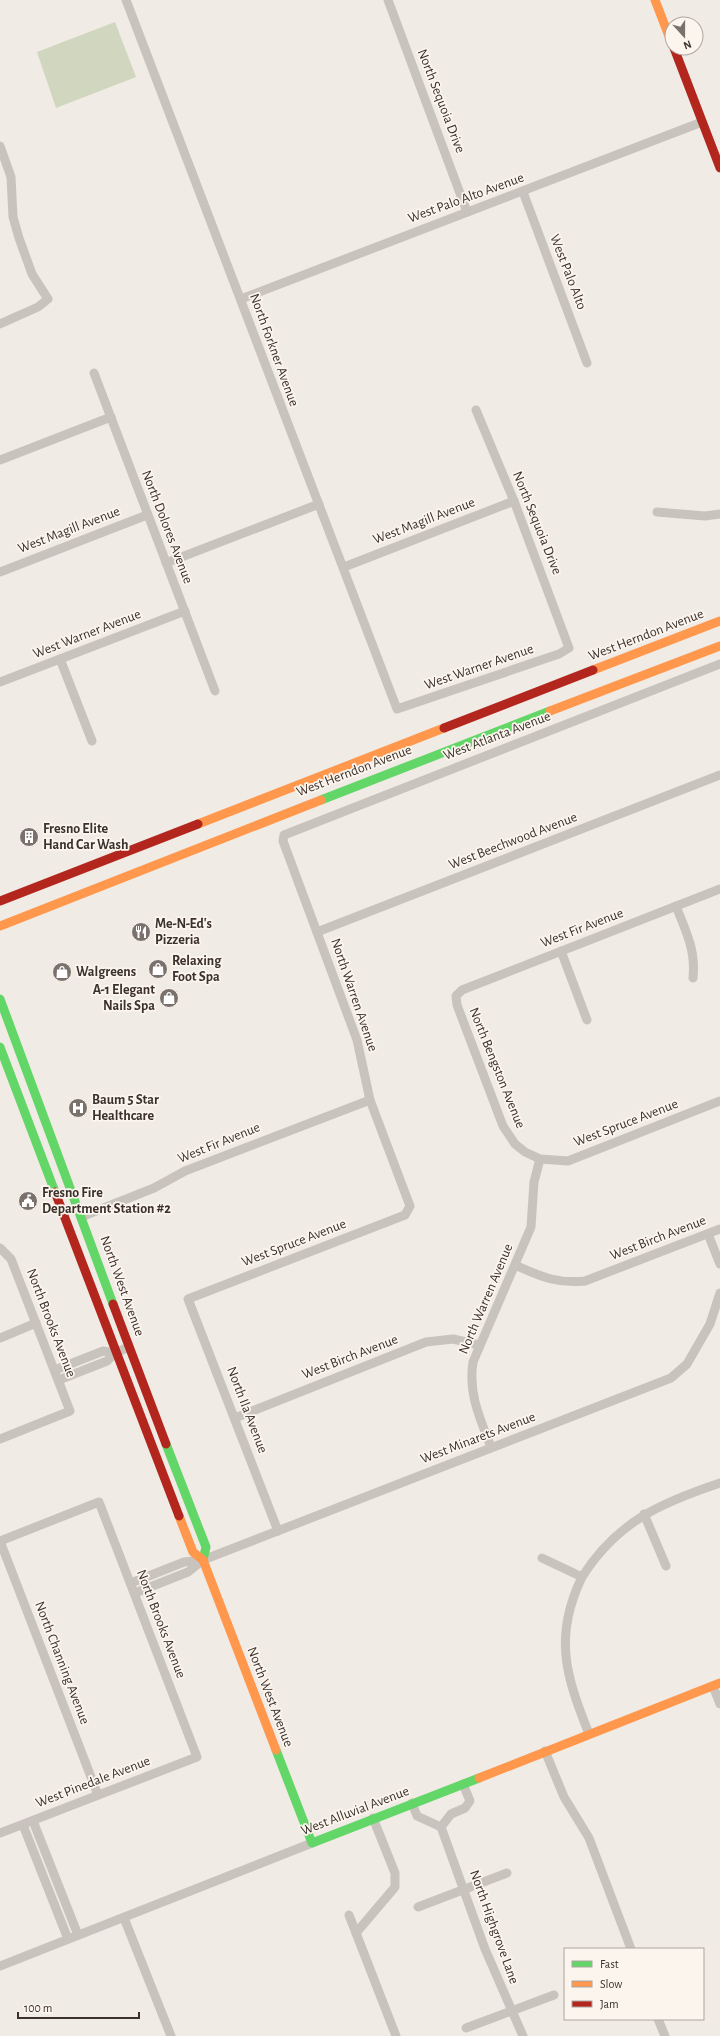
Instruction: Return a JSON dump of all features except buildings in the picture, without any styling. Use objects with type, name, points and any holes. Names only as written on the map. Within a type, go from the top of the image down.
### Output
[{"type":"street","name":"North Forkner Avenue","points":[[126,0],[397,709]]},
{"type":"street","name":"North Sequoia Drive","points":[[388,0],[467,212]]},
{"type":"street","points":[[655,0],[664,23]]},
{"type":"street","points":[[677,56],[720,168]]},
{"type":"street","name":"West Palo Alto Avenue","points":[[241,299],[702,122]]},
{"type":"street","points":[[0,146],[10,177],[13,217],[19,238],[32,274],[48,299],[38,307],[0,324]]},
{"type":"street","name":"West Palo Alto","points":[[523,192],[587,363]]},
{"type":"street","name":"North Dolores Avenue","points":[[94,373],[215,691]]},
{"type":"street","name":"North Sequoia Drive","points":[[476,410],[514,501],[569,648]]},
{"type":"street","points":[[0,460],[111,417]]},
{"type":"street","name":"West Magill Avenue","points":[[344,567],[514,501]]},
{"type":"street","points":[[166,563],[319,504]]},
{"type":"street","points":[[657,512],[705,516],[720,514]]},
{"type":"street","name":"West Magill Avenue","points":[[0,572],[147,515]]},
{"type":"street","name":"West Warner Avenue","points":[[0,682],[184,611]]},
{"type":"street","name":"West Herndon Avenue","points":[[0,901],[720,621]]},
{"type":"street","name":"West Herndon Avenue","points":[[0,926],[412,764],[720,646]]},
{"type":"street","name":"West Warner Avenue","points":[[397,709],[559,654],[569,648]]},
{"type":"street","points":[[60,659],[92,741]]},
{"type":"street","name":"West Atlanta Avenue","points":[[284,835],[720,664]]},
{"type":"street","name":"West Beechwood Avenue","points":[[316,932],[720,775]]},
{"type":"street","name":"North Warren Avenue","points":[[284,835],[283,841],[357,1040],[370,1100],[410,1206],[409,1211]]},
{"type":"street","name":"West Fir Avenue","points":[[456,996],[462,990],[720,889]]},
{"type":"street","points":[[676,906],[693,948],[695,963],[694,978]]},
{"type":"street","points":[[561,951],[587,1020]]},
{"type":"street","name":"North Bengston Avenue","points":[[456,996],[457,1005],[503,1126],[515,1144],[525,1152],[540,1159]]},
{"type":"street","name":"North West Avenue","points":[[0,999],[129,1347],[206,1547],[203,1560]]},
{"type":"street","name":"North West Avenue","points":[[0,1047],[115,1353],[193,1552],[203,1560],[312,1843]]},
{"type":"street","name":"West Fir Avenue","points":[[81,1217],[154,1188],[185,1171],[370,1100]]},
{"type":"street","name":"West Spruce Avenue","points":[[540,1159],[568,1161],[720,1101]]},
{"type":"street","points":[[42,1157],[51,1162],[71,1212],[73,1215],[81,1217]]},
{"type":"street","name":"North Warren Avenue","points":[[491,1447],[476,1406],[471,1386],[473,1362],[478,1346],[531,1227],[534,1182],[540,1159]]},
{"type":"street","name":"West Spruce Avenue","points":[[188,1299],[405,1215],[409,1211]]},
{"type":"street","name":"West Birch Avenue","points":[[515,1265],[550,1280],[572,1282],[585,1281],[720,1229]]},
{"type":"street","points":[[708,1234],[720,1264]]},
{"type":"street","name":"North Brooks Avenue","points":[[0,1248],[11,1259],[70,1411],[0,1439]]},
{"type":"street","name":"West Minarets Avenue","points":[[131,1583],[184,1562],[203,1560],[671,1378],[686,1364],[706,1330],[720,1294]]},
{"type":"street","name":"North Ila Avenue","points":[[188,1299],[278,1531]]},
{"type":"street","points":[[0,1338],[36,1323]]},
{"type":"street","name":"West Birch Avenue","points":[[235,1418],[426,1342],[453,1339],[478,1346]]},
{"type":"street","points":[[59,1380],[107,1362],[115,1353],[129,1347]]},
{"type":"street","points":[[55,1370],[104,1351],[115,1353]]},
{"type":"street","points":[[589,1734],[571,1689],[566,1662],[567,1618],[573,1595],[582,1577],[600,1550],[611,1539],[644,1514],[720,1483]]},
{"type":"street","name":"North Brooks Avenue","points":[[0,1541],[99,1502],[197,1757]]},
{"type":"street","points":[[644,1514],[666,1566]]},
{"type":"street","name":"North Channing Avenue","points":[[0,1541],[98,1795]]},
{"type":"street","points":[[542,1558],[582,1577]]},
{"type":"street","name":"West Minarets Avenue","points":[[135,1593],[188,1572],[203,1560]]},
{"type":"street","points":[[717,1685],[720,1704]]},
{"type":"street","name":"West Alluvial Avenue","points":[[0,1966],[373,1818],[717,1685]]},
{"type":"street","points":[[545,1751],[564,1797],[589,1838],[631,1948]]},
{"type":"street","name":"West Pinedale Avenue","points":[[0,1833],[197,1757]]},
{"type":"street","points":[[412,1804],[417,1816],[441,1827],[451,1814],[465,1808],[470,1801],[463,1784]]},
{"type":"street","points":[[356,1933],[392,1890],[396,1880],[373,1818]]},
{"type":"street","points":[[33,1821],[78,1935]]},
{"type":"street","points":[[23,1825],[68,1939]]},
{"type":"street","name":"North Highgrove Lane","points":[[441,1827],[465,1889],[485,1949],[523,2036]]},
{"type":"street","points":[[418,1907],[507,1873]]},
{"type":"street","points":[[349,1915],[396,2036]]},
{"type":"street","points":[[124,1918],[171,2036]]},
{"type":"street","points":[[466,2028],[554,1995]]},
{"type":"street","points":[[658,2020],[665,2036]]},
{"type":"green space","points":[[115,22],[136,77],[56,108],[37,52]]},
{"type":"traffic: fast","points":[[321,800],[550,711]]},
{"type":"traffic: fast","points":[[0,999],[113,1304]]},
{"type":"traffic: fast","points":[[0,1047],[55,1192]]},
{"type":"traffic: fast","points":[[166,1444],[206,1547],[203,1560]]},
{"type":"traffic: fast","points":[[276,1750],[312,1843],[479,1778]]},
{"type":"traffic: slow","points":[[655,0],[664,23]]},
{"type":"traffic: slow","points":[[593,670],[720,621]]},
{"type":"traffic: slow","points":[[550,711],[720,646]]},
{"type":"traffic: slow","points":[[198,824],[444,728]]},
{"type":"traffic: slow","points":[[0,926],[321,800]]},
{"type":"traffic: slow","points":[[179,1516],[193,1552],[203,1560],[276,1750]]},
{"type":"traffic: slow","points":[[479,1778],[720,1683]]},
{"type":"traffic: jam","points":[[677,56],[720,168]]},
{"type":"traffic: jam","points":[[444,728],[593,670]]},
{"type":"traffic: jam","points":[[0,901],[198,824]]},
{"type":"traffic: jam","points":[[55,1192],[179,1516]]},
{"type":"traffic: jam","points":[[113,1304],[166,1444]]},
{"type":"place","name":"Fresno Elite Hand Car Wash","points":[[29,837]]},
{"type":"place","name":"Me-N-Ed's Pizzeria","points":[[141,932]]},
{"type":"place","name":"Relaxing Foot Spa","points":[[158,969]]},
{"type":"place","name":"Walgreens","points":[[62,972]]},
{"type":"place","name":"A-1 Elegant Nails Spa","points":[[169,998]]},
{"type":"place","name":"Baum 5 Star Healthcare","points":[[78,1108]]},
{"type":"place","name":"Fresno Fire Department Station #2","points":[[28,1201]]}]
